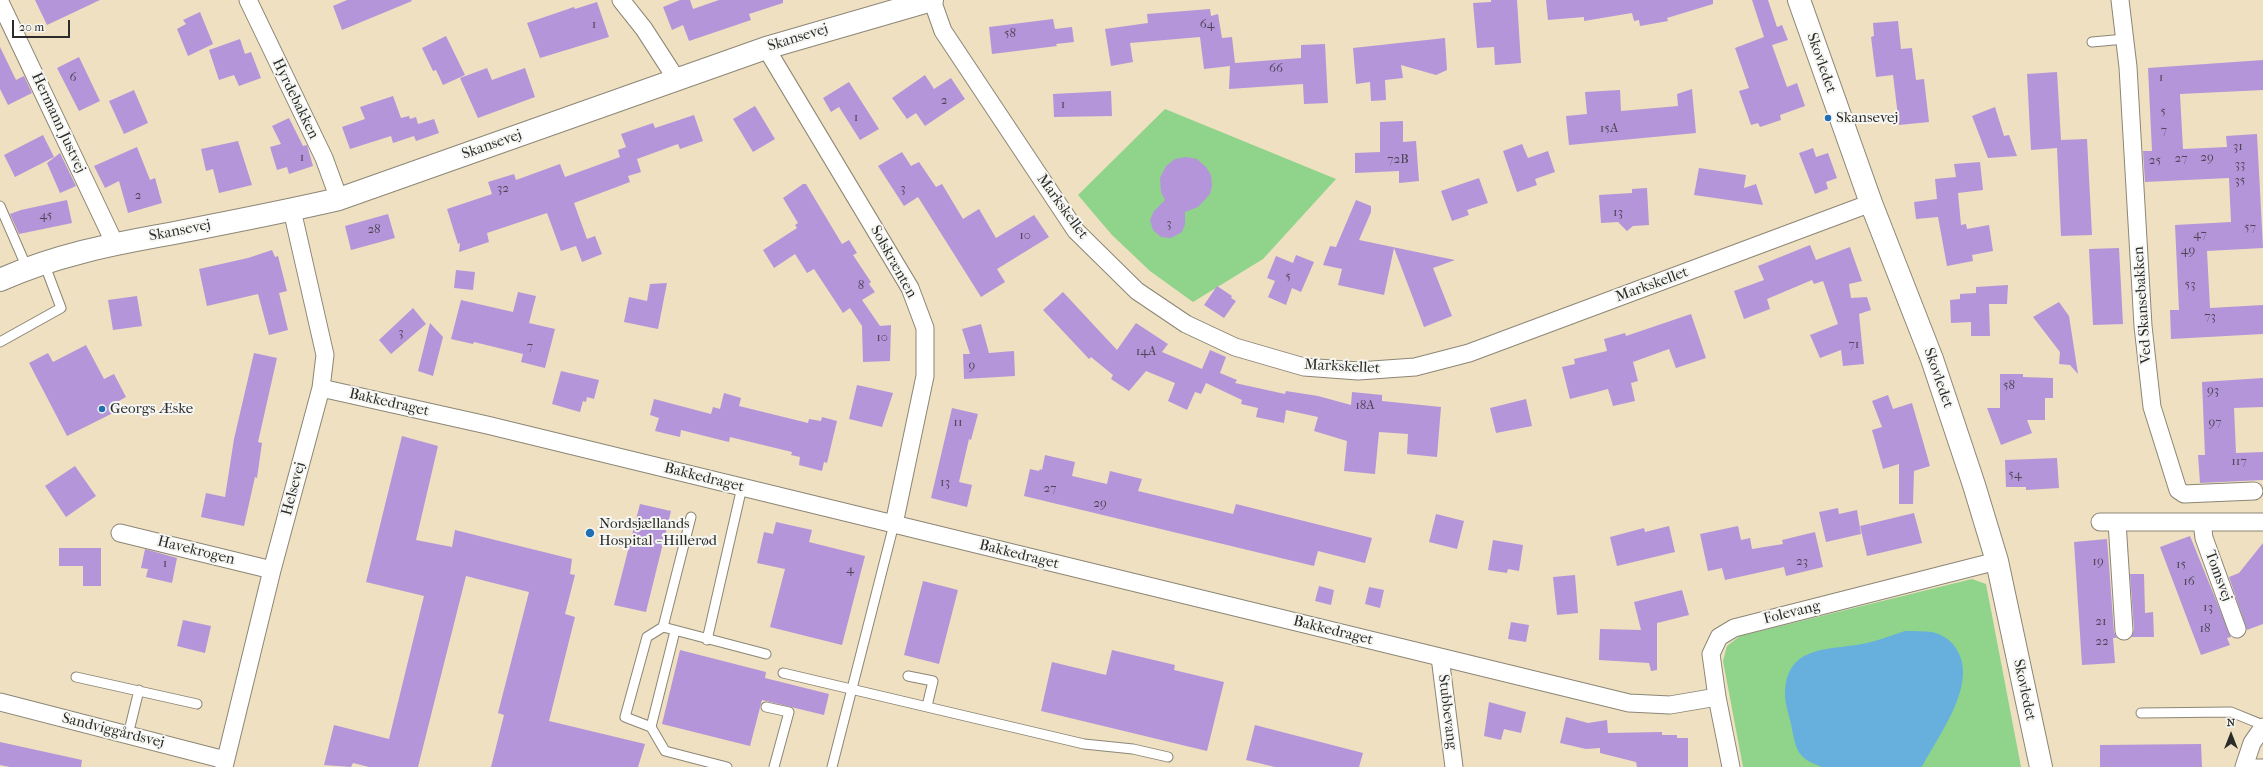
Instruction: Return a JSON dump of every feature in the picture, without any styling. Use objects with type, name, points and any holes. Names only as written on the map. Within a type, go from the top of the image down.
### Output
[{"type":"street","name":"Hyrdebakken","points":[[248,0],[324,158],[339,199]]},
{"type":"street","points":[[621,0],[644,29],[677,80]]},
{"type":"street","name":"Skansevej","points":[[0,280],[35,265],[115,244],[292,210],[339,199],[766,48],[932,0]]},
{"type":"street","name":"Markskellet","points":[[932,0],[942,31],[1076,231],[1138,291],[1186,324],[1234,347],[1304,367],[1358,371],[1414,368],[1469,353],[1871,203]]},
{"type":"street","name":"Skovledet","points":[[1799,0],[1871,203],[1932,359],[1974,485],[1997,561],[2041,767]]},
{"type":"street","name":"Ved Skansebakken","points":[[2120,0],[2128,67],[2143,326],[2152,407],[2178,490],[2184,494],[2254,491]]},
{"type":"street","name":"Hermann Justvej","points":[[0,2],[115,244]]},
{"type":"street","name":"Solskrænten","points":[[766,48],[910,288],[925,328],[925,376],[894,524]]},
{"type":"street","name":"Helsevej","points":[[224,763],[272,570],[321,388],[325,354],[292,210]]},
{"type":"street","name":"Bakkedraget","points":[[321,388],[494,427],[1629,703],[1670,705],[1717,697]]},
{"type":"street","points":[[2100,522],[2263,522]]},
{"type":"street","points":[[2117,522],[2124,631]]},
{"type":"street","name":"Tomsvej","points":[[2202,522],[2204,538],[2237,629]]},
{"type":"street","name":"Havekrogen","points":[[120,532],[272,570]]},
{"type":"street","name":"Folevang","points":[[1730,767],[1717,697],[1711,654],[1719,637],[1734,628],[1997,561]]},
{"type":"street","name":"Stubbevang","points":[[1440,657],[1454,767]]},
{"type":"street","name":"Sandviggårdsvej","points":[[0,702],[128,735],[224,763]]},
{"type":"street","points":[[2244,766],[2252,743],[2263,726]]},
{"type":"lane","points":[[2092,42],[2125,39]]},
{"type":"lane","points":[[0,206],[61,308],[0,342]]},
{"type":"lane","points":[[707,640],[742,487]]},
{"type":"lane","points":[[691,517],[663,627],[647,637],[625,717],[651,727],[666,751],[727,767]]},
{"type":"lane","points":[[832,767],[894,524]]},
{"type":"lane","points":[[663,627],[675,632],[766,654]]},
{"type":"lane","points":[[651,727],[675,632]]},
{"type":"lane","points":[[783,673],[852,688],[1084,744],[1133,750],[1168,757]]},
{"type":"lane","points":[[908,676],[933,681],[927,706]]},
{"type":"lane","points":[[76,677],[198,704]]},
{"type":"lane","points":[[128,735],[139,690]]},
{"type":"lane","points":[[766,707],[789,712],[774,767]]},
{"type":"lane","points":[[2141,713],[2231,712],[2263,726]]},
{"type":"lane","points":[[2244,766],[2263,764]]},
{"type":"green space","points":[[1165,109],[1336,179],[1263,259],[1193,302],[1150,271],[1112,235],[1078,195]]},
{"type":"green space","points":[[1972,579],[1986,584],[2021,767],[1743,767],[1723,661],[1727,646],[1740,636]]},
{"type":"water","points":[[1905,631],[1932,632],[1942,636],[1953,644],[1962,661],[1963,675],[1955,707],[1923,765],[1921,767],[1822,767],[1807,760],[1802,756],[1796,746],[1786,702],[1785,694],[1787,677],[1793,666],[1802,658],[1813,652],[1867,643]]},
{"type":"building","points":[[35,0],[100,0],[47,25]]},
{"type":"building","points":[[347,0],[412,1],[342,30],[333,6]]},
{"type":"building","points":[[680,0],[690,0],[693,9],[719,0],[783,0],[783,3],[749,14],[751,20],[689,41],[683,25],[672,30],[663,7]]},
{"type":"building","points":[[1491,0],[1517,0],[1521,63],[1495,65],[1494,47],[1477,48],[1473,3],[1491,2]]},
{"type":"building","points":[[1546,0],[1713,0],[1713,4],[1667,18],[1668,21],[1640,26],[1639,20],[1634,21],[1632,13],[1584,21],[1584,17],[1548,20]]},
{"type":"building","points":[[1752,0],[1768,0],[1777,27],[1782,25],[1788,40],[1772,45],[1787,87],[1797,83],[1805,106],[1780,115],[1781,120],[1760,127],[1758,123],[1751,125],[1739,91],[1749,88],[1735,48],[1764,37]]},
{"type":"building","points":[[597,2],[609,37],[540,58],[527,23],[574,7],[575,9]]},
{"type":"building","points":[[1210,9],[1211,16],[1218,14],[1222,38],[1232,37],[1235,63],[1301,58],[1301,45],[1325,44],[1328,103],[1304,104],[1303,84],[1229,89],[1230,66],[1204,69],[1200,37],[1130,43],[1133,62],[1111,66],[1105,29],[1148,23],[1147,14]]},
{"type":"building","points":[[200,12],[213,44],[188,56],[177,29],[186,24],[183,20]]},
{"type":"building","points":[[1053,19],[1055,29],[1072,27],[1074,42],[1056,44],[1057,46],[992,54],[989,27]]},
{"type":"building","points":[[1898,21],[1901,49],[1912,48],[1916,80],[1924,79],[1929,122],[1899,125],[1893,75],[1876,77],[1871,37],[1874,36],[1873,23]]},
{"type":"building","points":[[446,36],[465,75],[443,85],[436,70],[433,71],[422,48]]},
{"type":"building","points":[[1445,38],[1447,70],[1436,75],[1401,65],[1403,78],[1385,80],[1386,100],[1371,101],[1370,82],[1356,84],[1353,48]]},
{"type":"building","points":[[240,39],[245,54],[251,52],[261,78],[239,86],[234,75],[219,80],[209,50]]},
{"type":"building","points":[[0,47],[16,80],[24,76],[32,93],[8,105],[0,89]]},
{"type":"building","points":[[79,57],[100,101],[79,111],[57,68]]},
{"type":"building","points":[[2263,60],[2263,90],[2180,94],[2183,149],[2227,147],[2226,136],[2257,134],[2263,248],[2207,251],[2210,308],[2263,305],[2263,334],[2171,339],[2170,310],[2179,310],[2175,225],[2231,222],[2229,178],[2145,182],[2143,151],[2152,151],[2148,68]]},
{"type":"building","points":[[487,68],[492,80],[525,68],[535,97],[478,118],[460,78]]},
{"type":"building","points":[[2057,72],[2061,140],[2087,139],[2092,235],[2061,236],[2057,148],[2031,150],[2027,74]]},
{"type":"building","points":[[925,75],[934,89],[951,78],[965,99],[925,126],[916,113],[907,119],[892,98]]},
{"type":"building","points":[[849,82],[879,129],[860,140],[839,107],[831,112],[823,98]]},
{"type":"building","points":[[1692,89],[1696,133],[1569,145],[1566,116],[1587,114],[1585,92],[1620,90],[1621,111],[1678,106],[1677,94]]},
{"type":"building","points":[[134,90],[148,123],[124,134],[109,101]]},
{"type":"building","points":[[1111,91],[1112,116],[1054,117],[1053,94]]},
{"type":"building","points":[[393,96],[401,118],[409,116],[410,119],[416,117],[418,124],[434,119],[439,133],[416,141],[414,136],[393,143],[391,136],[350,149],[342,127],[365,119],[360,107]]},
{"type":"building","points":[[755,106],[775,139],[753,152],[733,119]]},
{"type":"building","points":[[1995,107],[2004,136],[2009,135],[2017,156],[1988,158],[1972,116]]},
{"type":"building","points":[[694,115],[703,141],[680,149],[678,144],[637,159],[641,172],[628,176],[630,182],[574,203],[587,239],[595,236],[602,254],[582,262],[576,246],[561,251],[547,213],[487,233],[489,242],[459,252],[460,243],[458,244],[447,209],[492,194],[488,182],[514,174],[516,180],[560,164],[565,177],[620,157],[618,150],[626,147],[621,134],[653,123],[655,128]]},
{"type":"building","points":[[289,118],[303,146],[307,145],[313,166],[289,174],[287,167],[277,170],[270,147],[281,144],[272,126]]},
{"type":"building","points":[[1403,121],[1403,142],[1416,141],[1419,181],[1399,183],[1399,171],[1355,173],[1355,153],[1380,152],[1380,122]]},
{"type":"building","points":[[43,135],[54,157],[15,177],[4,155]]},
{"type":"building","points":[[238,141],[252,185],[219,193],[213,169],[206,171],[201,149]]},
{"type":"building","points":[[1522,144],[1528,158],[1548,151],[1555,172],[1535,179],[1537,185],[1517,192],[1503,151]]},
{"type":"building","points":[[137,147],[150,180],[155,178],[162,203],[128,213],[119,181],[105,188],[94,166]]},
{"type":"building","points":[[1813,148],[1816,157],[1828,153],[1837,178],[1826,182],[1828,189],[1815,194],[1799,153]]},
{"type":"building","points":[[902,152],[911,166],[919,162],[936,187],[942,184],[963,219],[979,209],[996,238],[1034,215],[1049,237],[997,269],[1005,282],[981,297],[918,197],[904,206],[878,166]]},
{"type":"building","points":[[60,153],[76,186],[60,193],[47,163]]},
{"type":"building","points":[[1186,157],[1197,159],[1206,167],[1211,175],[1212,186],[1210,194],[1198,207],[1185,212],[1185,224],[1182,232],[1171,238],[1161,237],[1153,230],[1150,220],[1154,211],[1165,200],[1161,192],[1160,178],[1166,166],[1175,159]]},
{"type":"building","points":[[1980,162],[1983,190],[1958,193],[1961,225],[1966,224],[1967,229],[1989,225],[1993,251],[1972,255],[1973,261],[1947,266],[1938,217],[1916,219],[1914,202],[1937,199],[1935,179],[1956,177],[1954,164]]},
{"type":"building","points":[[1699,168],[1746,175],[1744,188],[1756,184],[1763,205],[1694,195]]},
{"type":"building","points":[[1479,178],[1488,203],[1467,210],[1469,215],[1452,221],[1441,191]]},
{"type":"building","points":[[803,184],[806,184],[842,244],[849,240],[857,253],[853,255],[871,282],[869,284],[875,292],[862,300],[880,326],[891,325],[890,361],[863,362],[862,326],[850,308],[843,313],[814,269],[807,273],[795,254],[774,268],[763,250],[797,228],[795,225],[798,223],[783,198]]},
{"type":"building","points":[[1647,188],[1649,225],[1633,226],[1627,231],[1618,222],[1601,223],[1599,195],[1632,193],[1632,189]]},
{"type":"building","points":[[67,200],[72,223],[19,234],[10,214],[21,210]]},
{"type":"building","points":[[1356,200],[1371,206],[1371,212],[1359,240],[1455,260],[1433,268],[1452,316],[1424,327],[1394,248],[1384,295],[1338,285],[1342,269],[1323,265],[1330,246],[1336,247]]},
{"type":"building","points":[[388,214],[395,238],[351,250],[345,226]]},
{"type":"building","points":[[1810,245],[1816,260],[1850,247],[1862,281],[1849,284],[1851,298],[1867,297],[1871,310],[1859,314],[1864,364],[1843,366],[1841,350],[1820,358],[1810,335],[1838,324],[1823,281],[1814,284],[1812,280],[1767,299],[1770,309],[1744,319],[1734,291],[1764,280],[1758,266]]},
{"type":"building","points":[[2119,248],[2123,324],[2093,325],[2089,249]]},
{"type":"building","points":[[272,250],[275,257],[278,256],[287,291],[279,293],[288,330],[269,335],[258,294],[207,306],[199,269],[248,258]]},
{"type":"building","points":[[1296,255],[1314,262],[1301,292],[1292,288],[1286,305],[1268,297],[1275,281],[1267,278],[1276,256],[1293,263]]},
{"type":"building","points":[[456,270],[475,272],[473,290],[454,288]]},
{"type":"building","points":[[667,283],[658,329],[624,322],[629,297],[647,301],[650,284]]},
{"type":"building","points":[[2008,285],[2007,304],[1989,304],[1990,336],[1971,336],[1971,322],[1951,323],[1950,300],[1960,299],[1960,294],[1976,293],[1976,287]]},
{"type":"building","points":[[1217,286],[1232,296],[1231,298],[1236,301],[1224,318],[1204,305]]},
{"type":"building","points":[[518,292],[536,296],[529,323],[555,329],[545,368],[521,362],[523,354],[474,342],[473,344],[451,339],[461,300],[513,312]]},
{"type":"building","points":[[1063,292],[1117,350],[1136,323],[1168,344],[1162,352],[1202,369],[1210,350],[1226,357],[1220,373],[1237,380],[1235,383],[1285,394],[1286,391],[1318,396],[1351,405],[1352,392],[1382,395],[1382,401],[1441,407],[1437,457],[1407,454],[1408,434],[1379,432],[1375,474],[1344,471],[1347,441],[1314,431],[1318,417],[1286,410],[1284,423],[1256,417],[1258,408],[1241,404],[1242,400],[1206,383],[1201,394],[1195,392],[1187,410],[1168,401],[1175,383],[1146,371],[1129,391],[1111,379],[1113,375],[1091,357],[1089,359],[1043,310]]},
{"type":"building","points":[[137,296],[142,326],[113,330],[108,300]]},
{"type":"building","points":[[2059,302],[2069,316],[2078,374],[2070,365],[2059,364],[2060,352],[2033,317]]},
{"type":"building","points":[[413,308],[426,324],[391,354],[379,340]]},
{"type":"building","points":[[1691,314],[1706,358],[1676,368],[1669,349],[1633,362],[1638,381],[1631,383],[1635,401],[1613,406],[1608,389],[1570,399],[1562,367],[1575,364],[1574,359],[1607,351],[1604,339],[1625,333],[1626,336]]},
{"type":"building","points":[[430,323],[443,337],[433,376],[418,371]]},
{"type":"building","points":[[981,324],[989,353],[1014,351],[1015,376],[964,379],[963,354],[970,354],[962,329]]},
{"type":"building","points":[[86,345],[104,379],[114,374],[126,397],[117,402],[121,409],[67,436],[29,363],[48,353],[53,362]]},
{"type":"building","points":[[254,353],[277,358],[258,442],[262,443],[257,478],[255,477],[244,526],[201,517],[206,493],[225,497],[234,439]]},
{"type":"building","points":[[561,371],[599,380],[594,399],[587,397],[586,402],[583,401],[580,412],[552,404]]},
{"type":"building","points":[[2000,374],[2023,374],[2023,377],[2053,378],[2053,398],[2045,398],[2045,420],[2027,420],[2032,433],[2001,445],[1987,408],[2000,408]]},
{"type":"building","points":[[2263,378],[2263,407],[2234,408],[2236,453],[2263,452],[2263,480],[2200,483],[2198,455],[2205,455],[2202,382]]},
{"type":"building","points":[[857,385],[893,393],[882,427],[849,419]]},
{"type":"building","points":[[724,393],[741,398],[739,406],[808,423],[809,419],[821,421],[822,417],[837,421],[827,463],[824,462],[822,471],[799,465],[800,457],[791,455],[792,452],[730,437],[729,442],[681,430],[680,437],[655,431],[659,418],[650,415],[654,399],[711,414],[713,407],[720,409]]},
{"type":"building","points":[[1888,395],[1893,409],[1912,403],[1930,466],[1914,471],[1913,504],[1899,504],[1899,464],[1883,469],[1872,430],[1882,427],[1872,401]]},
{"type":"building","points":[[1526,399],[1532,426],[1496,433],[1490,408]]},
{"type":"building","points":[[952,408],[978,414],[971,440],[969,439],[959,482],[972,485],[967,507],[931,498]]},
{"type":"building","points":[[402,436],[438,446],[416,540],[452,547],[455,530],[572,559],[570,574],[575,575],[565,614],[575,617],[549,721],[645,744],[638,767],[491,767],[504,715],[498,713],[529,592],[466,576],[418,767],[369,767],[353,763],[351,767],[324,765],[334,725],[389,739],[424,596],[366,582]]},
{"type":"building","points":[[1045,455],[1075,462],[1072,476],[1107,484],[1110,471],[1142,479],[1138,491],[1233,514],[1236,504],[1372,538],[1365,563],[1318,551],[1314,566],[1024,496],[1030,469],[1039,471],[1040,469],[1042,470]]},
{"type":"building","points":[[2057,458],[2059,488],[2026,490],[2026,487],[2006,487],[2005,460]]},
{"type":"building","points":[[75,466],[96,496],[66,517],[45,486]]},
{"type":"building","points":[[640,504],[671,511],[646,612],[614,605]]},
{"type":"building","points":[[1838,508],[1839,514],[1857,510],[1861,534],[1826,542],[1819,512]]},
{"type":"building","points":[[1914,513],[1922,543],[1867,556],[1860,526]]},
{"type":"building","points":[[1436,514],[1464,521],[1457,549],[1429,542]]},
{"type":"building","points":[[776,522],[812,530],[809,542],[865,556],[842,645],[770,627],[785,569],[757,563],[764,532],[773,534]]},
{"type":"building","points":[[1669,526],[1675,552],[1617,566],[1610,537],[1644,528],[1645,532]]},
{"type":"building","points":[[1738,526],[1741,540],[1750,538],[1752,549],[1783,544],[1782,540],[1815,532],[1823,567],[1786,576],[1784,567],[1725,580],[1722,568],[1708,571],[1700,534]]},
{"type":"building","points":[[2190,536],[2231,637],[2227,638],[2230,645],[2201,655],[2160,547]]},
{"type":"building","points":[[2107,539],[2114,632],[2117,638],[2113,638],[2115,663],[2082,665],[2074,542]]},
{"type":"building","points":[[1493,540],[1523,545],[1519,571],[1508,569],[1507,573],[1488,570]]},
{"type":"building","points":[[2263,543],[2263,624],[2247,630],[2229,577],[2239,573]]},
{"type":"building","points":[[59,548],[101,548],[101,586],[83,586],[83,566],[59,566]]},
{"type":"building","points":[[145,549],[177,558],[172,583],[146,577],[148,569],[141,568]]},
{"type":"building","points":[[2130,574],[2144,574],[2145,613],[2153,612],[2154,637],[2131,637],[2134,630]]},
{"type":"building","points":[[1575,575],[1578,613],[1557,615],[1553,577]]},
{"type":"building","points":[[923,581],[958,590],[939,664],[904,655]]},
{"type":"building","points":[[1319,586],[1334,590],[1331,605],[1315,601]]},
{"type":"building","points":[[1369,587],[1384,590],[1380,608],[1365,604]]},
{"type":"building","points":[[1682,590],[1689,615],[1657,623],[1657,670],[1651,671],[1649,663],[1599,660],[1600,629],[1641,630],[1634,602]]},
{"type":"building","points":[[183,620],[211,626],[205,653],[177,646]]},
{"type":"building","points":[[1511,622],[1529,625],[1526,642],[1508,639]]},
{"type":"building","points":[[680,650],[766,672],[765,678],[829,694],[824,715],[762,700],[750,746],[662,724]]},
{"type":"building","points":[[1112,650],[1175,665],[1174,670],[1224,682],[1207,751],[1041,711],[1052,662],[1106,675]]},
{"type":"building","points":[[1489,702],[1526,712],[1521,733],[1504,729],[1501,740],[1484,736]]},
{"type":"building","points":[[1566,717],[1588,723],[1607,720],[1608,733],[1662,732],[1662,735],[1677,735],[1677,738],[1688,738],[1688,767],[1637,767],[1636,762],[1600,753],[1600,748],[1586,749],[1560,743]]},
{"type":"building","points":[[1255,725],[1363,753],[1359,767],[1275,767],[1246,760]]},
{"type":"building","points":[[0,742],[82,760],[81,767],[10,767],[0,765]]},
{"type":"building","points":[[2201,744],[2202,767],[2100,767],[2100,745]]},
{"type":"place","name":"Skansevej","points":[[1828,118]]},
{"type":"place","name":"Georgs Æske","points":[[102,409]]},
{"type":"place","name":"Nordsjællands Hospital - Hillerød","points":[[590,533]]}]
